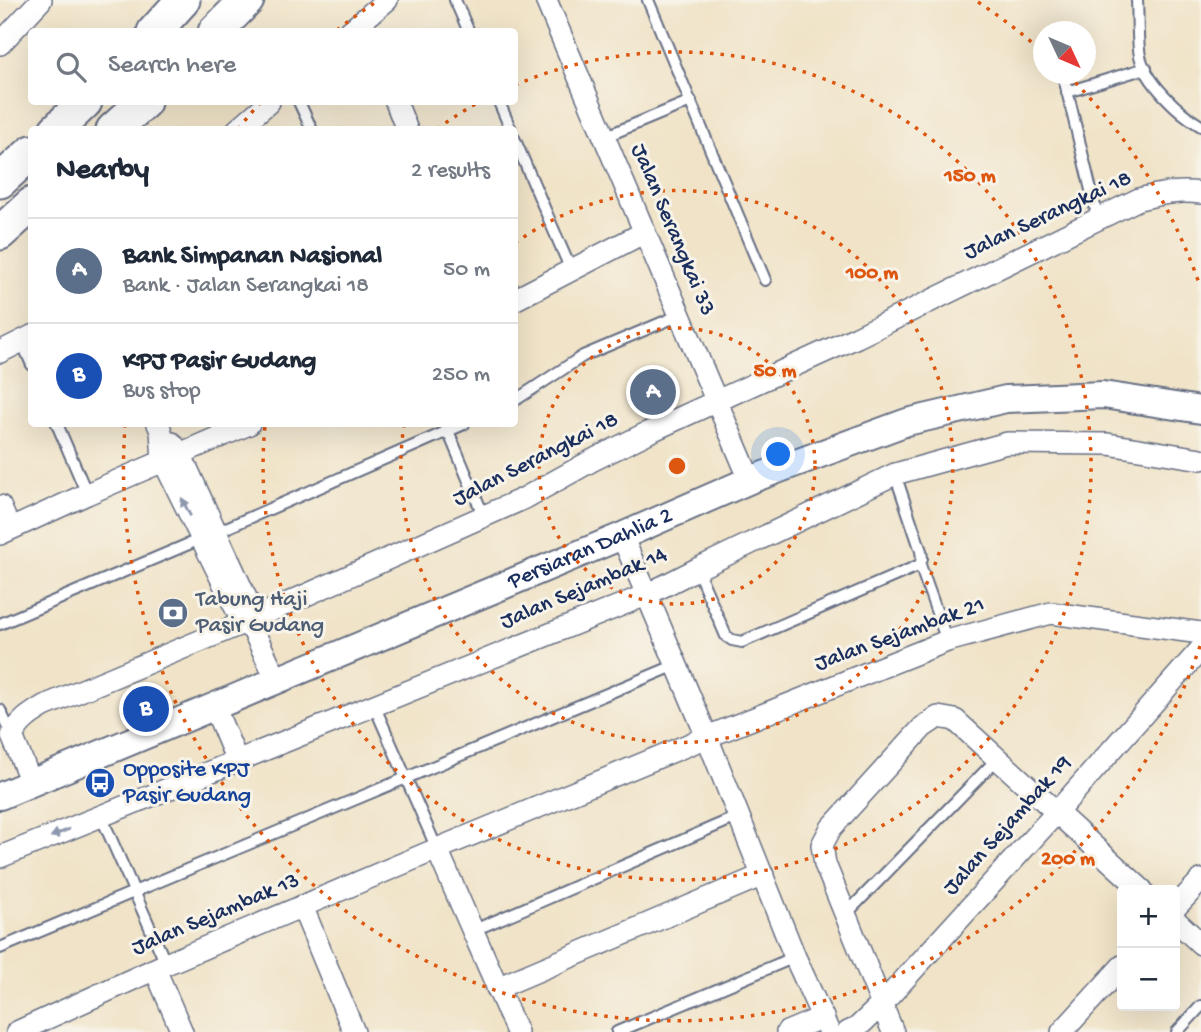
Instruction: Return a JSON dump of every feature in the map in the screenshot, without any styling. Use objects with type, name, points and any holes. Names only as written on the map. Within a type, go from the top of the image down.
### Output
[{"type":"main road","points":[[158,28],[183,0]]},
{"type":"main road","points":[[219,28],[247,0]]},
{"type":"main road","points":[[60,126],[82,105]]},
{"type":"main road","points":[[117,126],[141,105]]},
{"type":"main road","points":[[0,181],[28,156]]},
{"type":"main road","points":[[0,233],[28,208]]},
{"type":"street","points":[[0,44],[41,0]]},
{"type":"street","points":[[359,28],[387,0]]},
{"type":"street","name":"Jalan Serangkai 33","points":[[546,0],[750,480]]},
{"type":"street","points":[[242,126],[266,105]]},
{"type":"street","points":[[397,105],[405,126]]},
{"type":"street","name":"Jalan Serangkai 18","points":[[12,736],[25,717],[44,706],[251,624],[484,517],[544,489],[615,449],[857,337],[1139,199],[1166,192],[1201,193]]},
{"type":"street","points":[[518,298],[645,232]]},
{"type":"street","points":[[0,352],[27,339]]},
{"type":"street","name":"Persiaran Dahlia 2","points":[[0,796],[750,480],[907,422],[1006,399],[1103,394],[1201,410]]},
{"type":"street","points":[[159,427],[277,680]]},
{"type":"street","points":[[0,506],[5,531],[239,427]]},
{"type":"street","name":"Jalan Sejambak 14","points":[[0,857],[646,594],[895,474],[1007,443],[1108,444],[1201,459]]},
{"type":"street","points":[[622,536],[707,737],[795,957],[826,1025],[787,1032]]},
{"type":"street","name":"Jalan Sejambak 21","points":[[707,737],[947,641],[1051,613],[1201,633]]},
{"type":"street","name":"Jalan Sejambak 19","points":[[848,1032],[857,1028],[882,1004],[1201,649]]},
{"type":"street","points":[[214,706],[237,761]]},
{"type":"street","points":[[893,1032],[825,864],[822,845],[831,828],[849,808],[923,727],[938,717],[955,720],[1136,885]]},
{"type":"street","points":[[12,736],[31,782]]},
{"type":"street","name":"Jalan Sejambak 13","points":[[19,1032],[302,906],[707,737]]},
{"type":"street","points":[[437,849],[517,1032]]},
{"type":"street","points":[[497,988],[763,875]]},
{"type":"street","points":[[1180,903],[1201,880]]},
{"type":"street","points":[[302,906],[354,1032]]},
{"type":"street","points":[[1180,925],[1201,944]]},
{"type":"street","points":[[160,967],[182,1032]]},
{"type":"street","points":[[1062,1032],[1117,971]]},
{"type":"lane","points":[[455,0],[467,28]]},
{"type":"lane","points":[[648,0],[765,280]]},
{"type":"lane","points":[[1137,0],[1140,56],[1148,75],[1167,98],[1201,126]]},
{"type":"lane","points":[[1067,92],[1146,68]]},
{"type":"lane","points":[[1065,84],[1098,219]]},
{"type":"lane","points":[[604,137],[691,102]]},
{"type":"lane","points":[[300,105],[310,126]]},
{"type":"lane","points":[[500,105],[509,126]]},
{"type":"lane","points":[[518,147],[571,270]]},
{"type":"lane","points":[[518,398],[583,356],[680,315]]},
{"type":"lane","points":[[58,427],[87,494]]},
{"type":"lane","points":[[0,624],[209,535],[447,427],[484,517]]},
{"type":"lane","points":[[895,474],[921,551],[920,565],[947,641]]},
{"type":"lane","points":[[696,569],[726,636],[742,642],[920,565]]},
{"type":"lane","points":[[0,948],[676,665]]},
{"type":"lane","points":[[374,705],[437,849]]},
{"type":"lane","points":[[0,710],[12,736]]},
{"type":"lane","points":[[846,914],[997,759]]},
{"type":"lane","points":[[101,816],[135,892],[160,967]]},
{"type":"lane","points":[[472,931],[739,816]]},
{"type":"lane","points":[[617,1032],[795,957]]},
{"type":"lane","points":[[1177,1032],[1201,1006]]},
{"type":"place","name":"Bank Simpanan Nasional","points":[[653,392]]},
{"type":"place","name":"Tabung Haji Pasir Gudang","points":[[173,613]]},
{"type":"place","name":"KPJ Pasir Gudang","points":[[146,709]]},
{"type":"place","name":"Opposite KPJ Pasir Gudang","points":[[100,783]]}]
